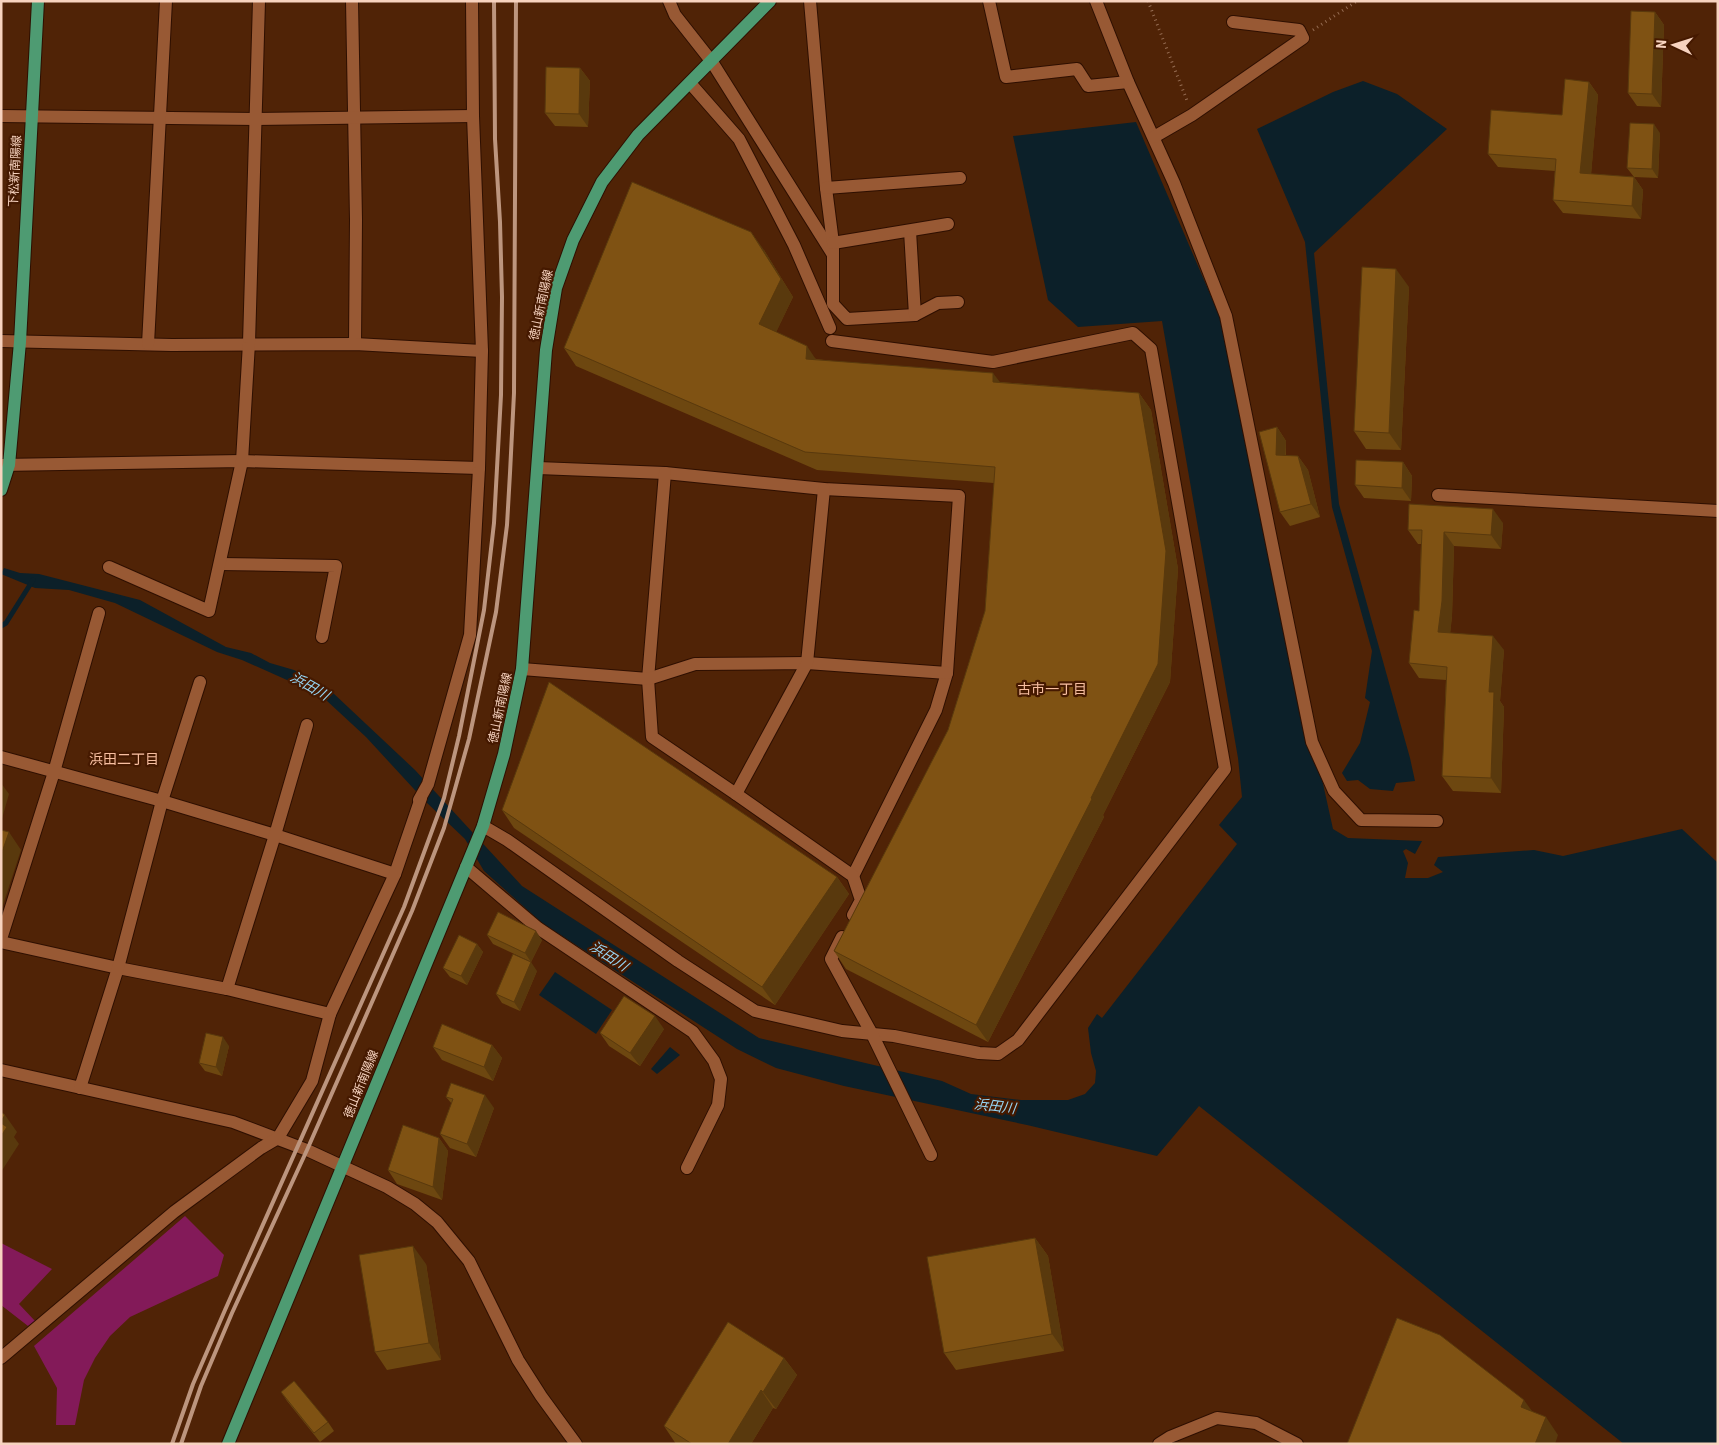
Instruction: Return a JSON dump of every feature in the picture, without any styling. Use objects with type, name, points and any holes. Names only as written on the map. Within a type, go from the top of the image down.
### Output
[{"type":"main road","name":"下松新南陽線","points":[[1,490],[20,342],[38,1]]},
{"type":"main road","name":"徳山新南陽線","points":[[228,1444],[481,831],[504,754],[522,669],[546,350],[556,288],[573,240],[602,182],[638,135],[770,1]]},
{"type":"street","points":[[148,344],[166,1]]},
{"type":"street","points":[[109,567],[209,611],[242,461],[249,343],[259,1]]},
{"type":"street","points":[[352,1],[356,220],[354,344]]},
{"type":"street","points":[[1,1358],[174,1212],[261,1148],[278,1138],[312,1080],[330,1014],[395,874],[420,799],[428,784],[470,635],[479,468],[482,351],[473,116],[472,1]]},
{"type":"street","points":[[669,1],[676,15],[712,62],[833,249]]},
{"type":"street","points":[[810,1],[833,249],[833,304],[847,319],[914,315],[938,303],[958,302]]},
{"type":"street","points":[[989,1],[1006,77],[1077,69],[1088,86],[1128,82]]},
{"type":"street","points":[[1096,1],[1128,82],[1174,183],[1226,316],[1312,742],[1334,792],[1361,820],[1437,821]]},
{"type":"street","points":[[1154,138],[1192,115],[1302,38],[1299,30],[1233,22]]},
{"type":"street","points":[[690,83],[739,139],[794,245],[830,328]]},
{"type":"street","points":[[1,116],[256,119],[473,116]]},
{"type":"street","points":[[826,188],[960,178]]},
{"type":"street","points":[[833,249],[910,230],[948,224]]},
{"type":"street","points":[[910,230],[914,315]]},
{"type":"street","points":[[481,831],[507,840],[678,961],[755,1011],[842,1030],[894,1036],[979,1053],[998,1054],[1018,1040],[1225,768],[1151,348],[1133,333],[993,362],[832,341]]},
{"type":"street","points":[[1,341],[148,344],[354,344],[482,351]]},
{"type":"street","points":[[5,465],[242,461],[479,468]]},
{"type":"street","points":[[538,468],[665,473],[824,489],[959,496],[947,673],[936,710],[853,876]]},
{"type":"street","points":[[665,473],[648,678],[652,737],[853,876],[861,900],[831,960],[872,1034],[931,1155]]},
{"type":"street","points":[[736,794],[807,663],[824,489]]},
{"type":"street","points":[[1438,495],[1718,511]]},
{"type":"street","points":[[220,564],[336,566],[322,637]]},
{"type":"street","points":[[100,613],[54,772],[1,940],[118,968],[226,989],[330,1014]]},
{"type":"street","points":[[522,669],[648,678],[695,664],[807,663],[947,673]]},
{"type":"street","points":[[80,1088],[118,968],[162,801],[200,682]]},
{"type":"street","points":[[226,989],[275,835],[307,725]]},
{"type":"street","points":[[1,757],[162,801],[395,874]]},
{"type":"street","points":[[468,863],[538,928],[694,1032],[714,1061],[721,1079],[718,1105],[687,1168]]},
{"type":"street","points":[[1,1070],[233,1122],[278,1138],[343,1166],[387,1187],[415,1204],[436,1222],[469,1261],[523,1367],[541,1396],[576,1444]]},
{"type":"street","points":[[1159,1444],[1170,1437],[1217,1418],[1256,1423],[1297,1444]]},
{"type":"path","points":[[1148,1],[1192,115]]},
{"type":"path","points":[[1302,38],[1356,1]]},
{"type":"shaded area","points":[[185,1216],[224,1255],[218,1276],[130,1317],[110,1336],[95,1358],[84,1380],[75,1425],[56,1425],[57,1388],[34,1346]]},
{"type":"shaded area","points":[[1,1243],[52,1269],[19,1304],[35,1321],[28,1326],[1,1305]]},
{"type":"water","points":[[1363,81],[1397,94],[1447,129],[1314,253],[1339,504],[1415,781],[1396,783],[1393,791],[1370,789],[1358,780],[1347,781],[1342,773],[1360,743],[1370,702],[1365,698],[1372,651],[1332,507],[1305,242],[1257,129],[1333,92]]},
{"type":"water","name":"浜田川","points":[[1136,122],[1220,317],[1333,829],[1348,838],[1422,841],[1415,854],[1406,849],[1403,851],[1408,863],[1405,878],[1428,878],[1443,872],[1434,865],[1438,857],[1534,850],[1563,856],[1682,829],[1718,863],[1718,1444],[1624,1444],[1199,1106],[1157,1156],[1027,1125],[844,1086],[776,1068],[737,1049],[542,923],[484,871],[465,839],[425,801],[366,737],[326,700],[242,660],[217,652],[115,603],[69,590],[35,588],[1,574],[4,568],[20,573],[39,574],[140,600],[226,647],[251,653],[270,663],[294,670],[332,692],[415,770],[522,886],[759,1038],[942,1081],[971,1094],[1021,1100],[1068,1100],[1085,1094],[1095,1083],[1096,1071],[1091,1053],[1088,1028],[1097,1014],[1102,1018],[1237,844],[1219,825],[1242,797],[1238,758],[1162,321],[1078,327],[1048,300],[1013,136]]},
{"type":"water","points":[[555,972],[612,1010],[596,1034],[539,995]]},
{"type":"water","points":[[670,1047],[680,1055],[657,1074],[651,1069]]},
{"type":"building","points":[[1631,11],[1655,12],[1652,94],[1628,93]]},
{"type":"building","points":[[546,67],[580,68],[579,114],[545,113]]},
{"type":"building","points":[[1565,79],[1589,82],[1580,173],[1634,177],[1632,206],[1553,200],[1556,159],[1488,154],[1491,110],[1562,115]]},
{"type":"building","points":[[1630,123],[1654,124],[1652,169],[1627,168]]},
{"type":"building","points":[[632,182],[751,232],[781,279],[759,324],[807,346],[806,359],[993,373],[993,382],[1139,393],[1166,551],[1158,664],[1092,799],[976,1025],[834,951],[948,730],[985,611],[995,467],[805,452],[564,348]]},
{"type":"building","points":[[1362,267],[1396,269],[1389,433],[1354,431]]},
{"type":"building","points":[[1277,427],[1276,455],[1298,456],[1311,504],[1280,512],[1259,432]]},
{"type":"building","points":[[1356,460],[1403,462],[1402,488],[1355,485]]},
{"type":"building","points":[[1409,504],[1493,509],[1491,535],[1444,532],[1442,601],[1438,632],[1493,636],[1489,692],[1494,692],[1491,778],[1442,776],[1447,667],[1409,663],[1414,610],[1419,611],[1422,530],[1408,530]]},
{"type":"building","points":[[549,682],[837,877],[762,987],[502,810]]},
{"type":"building","points":[[1,830],[9,832],[1,855]]},
{"type":"building","points":[[498,912],[536,931],[525,953],[487,935]]},
{"type":"building","points":[[459,935],[477,944],[461,976],[443,968]]},
{"type":"building","points":[[513,954],[531,962],[514,1002],[496,994]]},
{"type":"building","points":[[624,996],[655,1016],[630,1053],[600,1033]]},
{"type":"building","points":[[442,1024],[492,1045],[484,1067],[433,1047]]},
{"type":"building","points":[[206,1033],[223,1037],[216,1067],[199,1063]]},
{"type":"building","points":[[451,1083],[485,1095],[467,1144],[440,1134],[453,1099],[446,1097]]},
{"type":"building","points":[[1,1112],[5,1115],[1,1121]]},
{"type":"building","points":[[1,1123],[7,1127],[1,1136]]},
{"type":"building","points":[[403,1125],[439,1138],[433,1187],[388,1170]]},
{"type":"building","points":[[1035,1238],[1052,1334],[944,1353],[927,1257]]},
{"type":"building","points":[[413,1246],[429,1343],[375,1352],[359,1255]]},
{"type":"building","points":[[1397,1318],[1440,1335],[1524,1400],[1521,1407],[1546,1417],[1535,1444],[1347,1444]]},
{"type":"building","points":[[728,1322],[784,1358],[763,1392],[761,1390],[728,1444],[692,1444],[664,1426]]},
{"type":"building","points":[[294,1381],[328,1422],[314,1433],[281,1392]]},
{"type":"waterway","points":[[1,626],[6,623],[33,580]]},
{"type":"railway","points":[[172,1444],[193,1384],[404,907],[444,798],[459,736],[484,610],[494,523],[501,395],[502,297],[495,139],[494,1]]},
{"type":"railway","points":[[181,1444],[201,1386],[232,1313],[307,1150],[412,911],[444,828],[469,739],[496,612],[507,525],[514,393],[516,1]]},
{"type":"district","name":"古市一丁目","points":[[1052,689]]},
{"type":"district","name":"浜田二丁目","points":[[124,759]]}]
